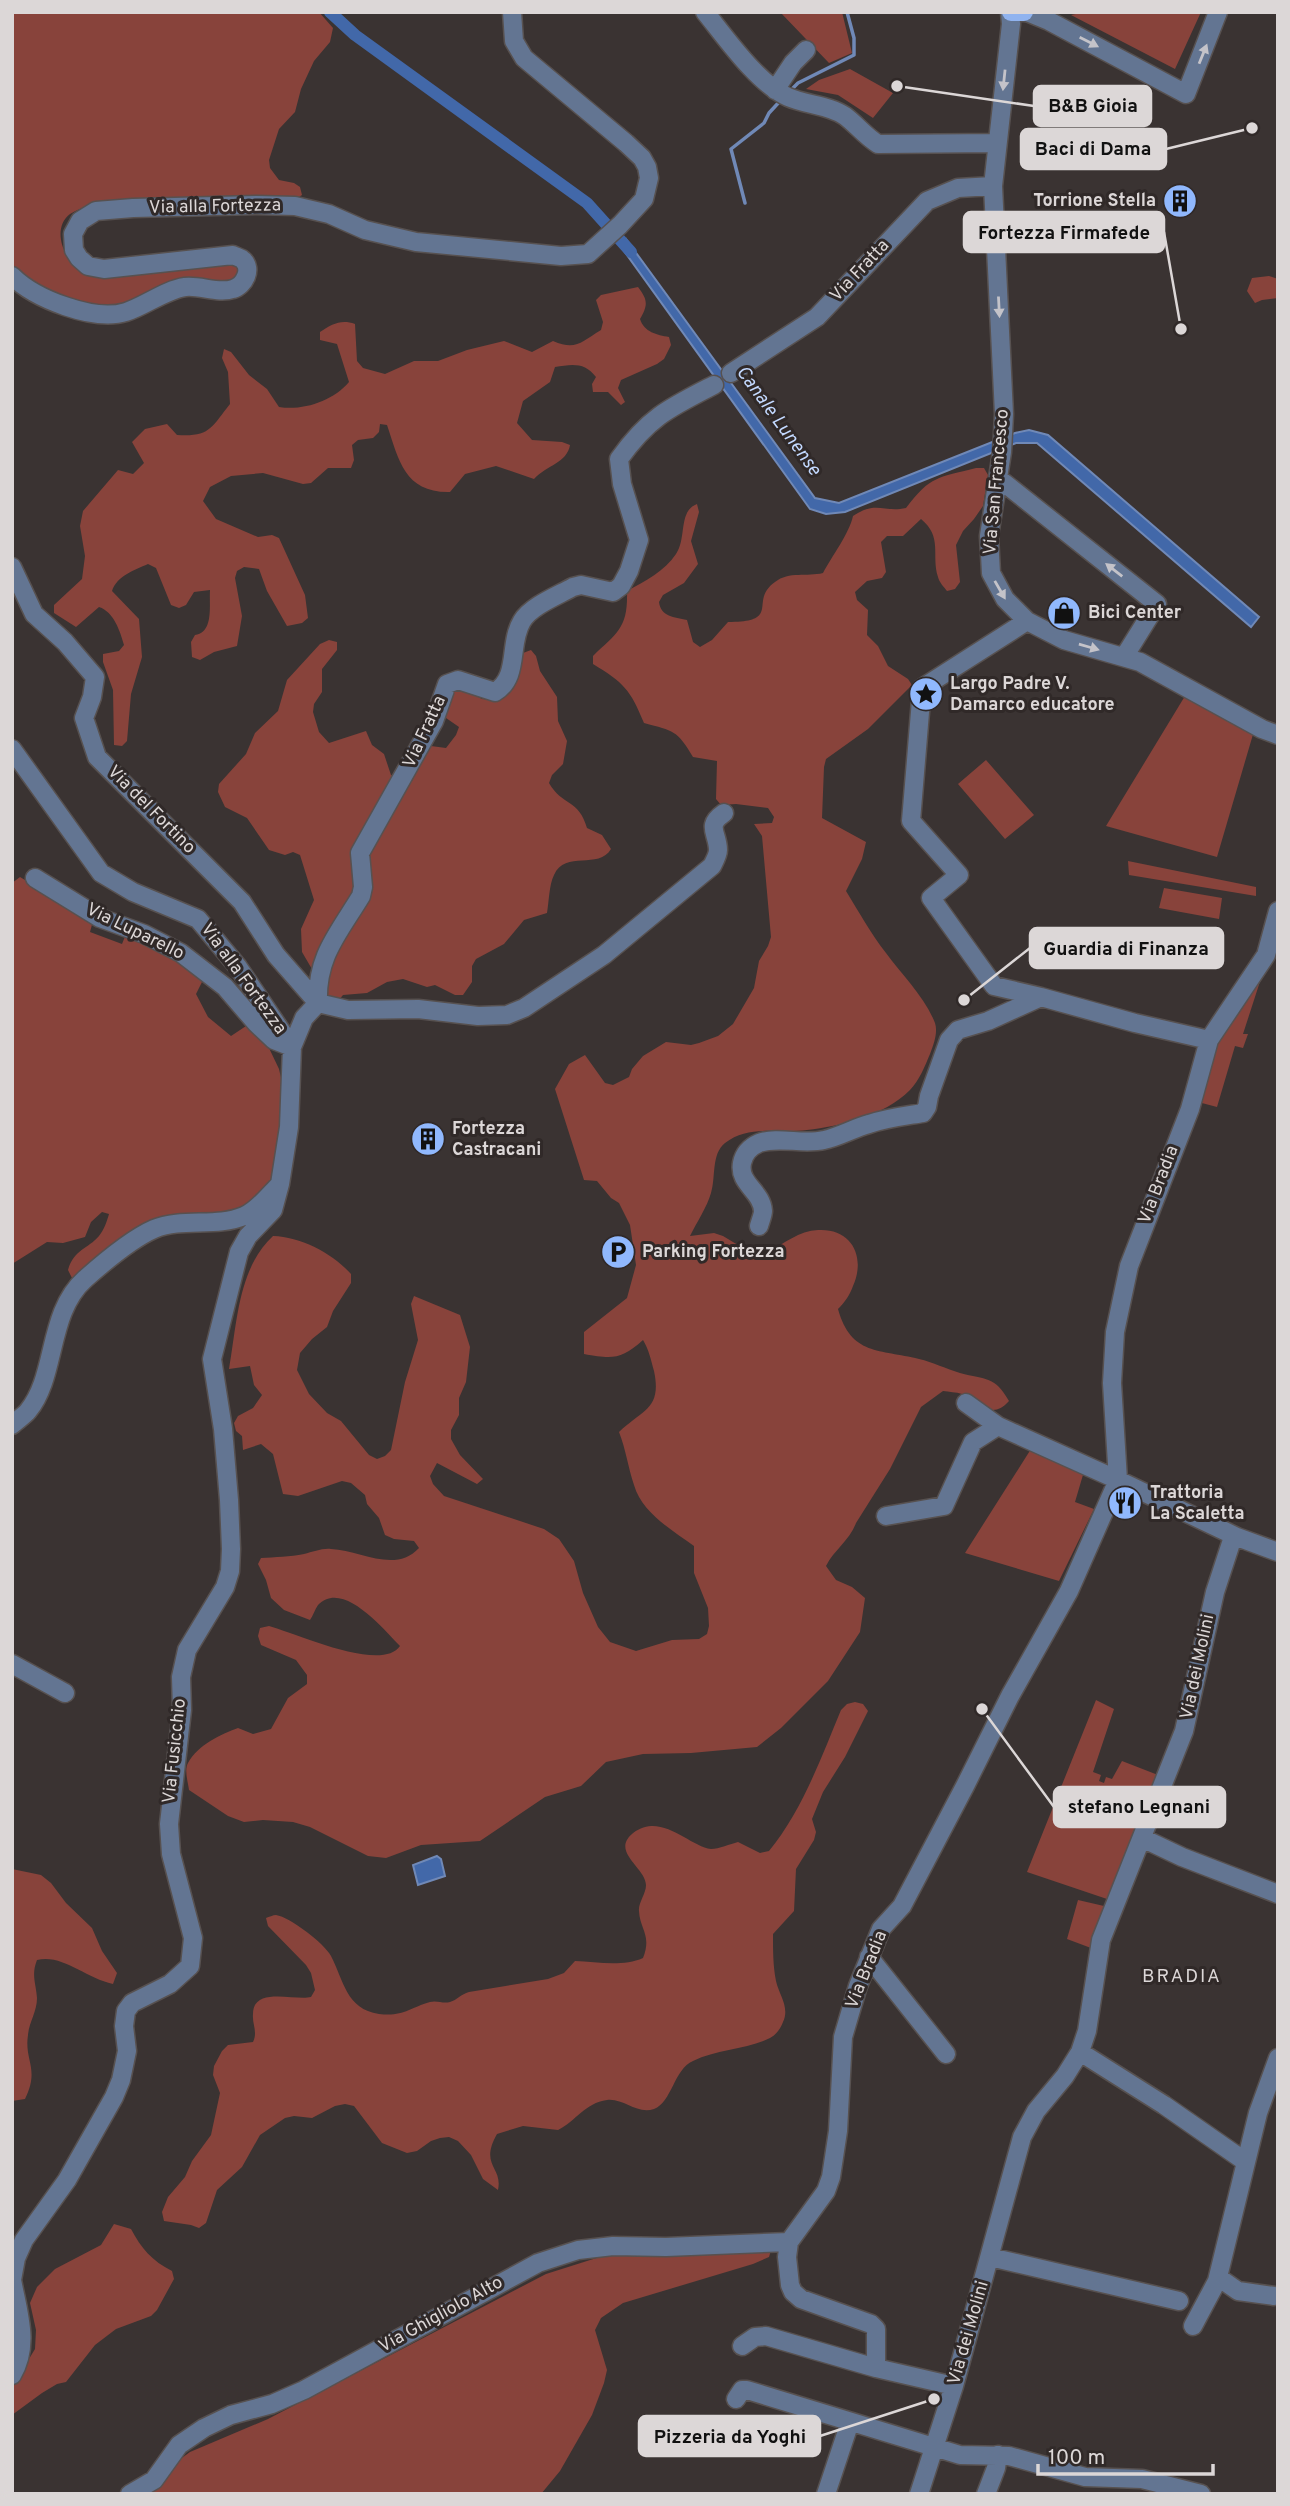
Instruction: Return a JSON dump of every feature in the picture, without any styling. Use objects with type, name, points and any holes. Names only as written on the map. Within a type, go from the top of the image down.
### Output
[{"type":"main road","points":[[1010,12],[1026,12]]},
{"type":"street","name":"Via alla Fortezza","points":[[12,276],[40,295],[60,304],[107,315],[124,313],[184,287],[230,291],[246,279],[247,267],[243,260],[233,256],[104,270],[88,265],[79,258],[74,250],[73,234],[80,221],[96,211],[133,208],[295,206],[330,214],[365,230],[404,240],[561,256],[588,254],[644,199],[649,178],[647,167],[642,158],[626,143],[524,58],[514,41],[512,12]]},
{"type":"street","points":[[705,12],[734,50],[782,94],[844,116],[878,144],[997,143]]},
{"type":"street","name":"Via San Francesco","points":[[1010,12],[1011,24],[993,186],[1003,429],[989,536],[991,573],[1004,599],[1027,621],[1064,640],[1124,657],[1166,674],[1262,729],[1278,735]]},
{"type":"street","points":[[1026,12],[1049,21],[1186,94],[1218,12]]},
{"type":"street","points":[[782,94],[793,63],[806,50]]},
{"type":"street","name":"Via Fratta","points":[[731,373],[817,317],[927,201],[958,188],[993,186]]},
{"type":"street","name":"Via Fratta","points":[[318,1003],[317,982],[323,959],[361,897],[363,887],[360,853],[434,721],[447,684],[458,680],[495,692],[504,687],[510,676],[520,624],[527,614],[573,587],[581,585],[612,592],[621,586],[639,540],[622,484],[619,459],[652,420],[714,385]]},
{"type":"street","points":[[998,478],[1157,604],[1124,657]]},
{"type":"street","name":"Via del Fortino","points":[[12,567],[34,614],[65,642],[95,677],[92,697],[84,718],[97,757],[242,902],[276,955],[318,1003]]},
{"type":"street","points":[[1027,621],[922,688],[911,821],[959,874],[931,898],[994,986],[1209,1040]]},
{"type":"street","name":"Via alla Fortezza","points":[[12,749],[101,873],[133,892],[198,919],[238,967],[292,1047]]},
{"type":"street","points":[[12,1425],[29,1410],[38,1393],[69,1297],[83,1281],[115,1254],[153,1229],[185,1222],[225,1221],[242,1217],[253,1211],[279,1185],[289,1127],[292,1047],[304,1018],[318,1003],[348,1010],[418,1009],[493,1017],[524,1008],[634,932],[712,866],[719,851],[714,824],[717,817],[724,813]]},
{"type":"street","name":"Via Luparello","points":[[35,878],[100,918],[144,934],[181,953],[225,987],[274,1040],[292,1047]]},
{"type":"street","name":"Via Bradia","points":[[789,2242],[826,2191],[831,2177],[838,2131],[843,2037],[869,1956],[881,1929],[902,1906],[1010,1696],[1069,1591],[1118,1480],[1112,1383],[1118,1319],[1129,1266],[1190,1109],[1209,1040],[1266,955],[1278,911]]},
{"type":"street","points":[[759,1226],[763,1211],[741,1172],[748,1149],[769,1141],[825,1140],[870,1123],[923,1113],[928,1107],[929,1096],[949,1040],[958,1030],[988,1021],[1041,997]]},
{"type":"street","name":"Via Fusicchio","points":[[12,2375],[19,2363],[23,2340],[12,2280],[16,2258],[24,2240],[67,2180],[114,2098],[127,2051],[124,2026],[126,2011],[132,2003],[170,1983],[190,1966],[193,1938],[171,1854],[169,1825],[182,1710],[181,1677],[187,1650],[225,1587],[230,1570],[229,1500],[223,1429],[212,1359],[239,1252],[248,1236],[273,1210],[279,1185]]},
{"type":"street","points":[[966,1404],[998,1426],[1237,1536],[1278,1552]]},
{"type":"street","points":[[886,1516],[944,1506],[973,1442],[998,1426]]},
{"type":"street","name":"Via dei Molini","points":[[919,2494],[954,2386],[1022,2137],[1036,2111],[1065,2076],[1080,2052],[1087,2031],[1101,1940],[1184,1731],[1215,1592],[1231,1543],[1237,1536]]},
{"type":"street","points":[[12,1664],[65,1693]]},
{"type":"street","points":[[1142,1838],[1182,1857],[1278,1894]]},
{"type":"street","points":[[869,1956],[946,2054]]},
{"type":"street","points":[[1080,2052],[1164,2105],[1246,2162]]},
{"type":"street","points":[[1193,2326],[1218,2277],[1258,2113],[1274,2077],[1278,2058]]},
{"type":"street","points":[[789,2242],[787,2257],[793,2292],[809,2302],[872,2324],[877,2334],[876,2368]]},
{"type":"street","name":"Via Ghigliolo Alto","points":[[130,2494],[154,2480],[178,2445],[204,2428],[231,2415],[272,2404],[304,2390],[538,2263],[578,2250],[613,2246],[666,2247],[789,2242]]},
{"type":"street","name":"Via dei Molini","points":[[990,2257],[1180,2301]]},
{"type":"street","points":[[1218,2277],[1238,2291],[1274,2296]]},
{"type":"street","points":[[742,2346],[755,2337],[766,2336],[876,2368],[954,2386]]},
{"type":"street","points":[[736,2399],[742,2390],[747,2390],[935,2449],[972,2456],[1009,2456],[1085,2477],[1142,2479],[1201,2494]]},
{"type":"street","points":[[827,2494],[850,2422]]},
{"type":"street","points":[[986,2494],[998,2455]]},
{"type":"shaded area","points":[[12,12],[319,12],[333,28],[330,42],[314,61],[301,89],[295,112],[279,129],[269,160],[270,168],[279,180],[294,183],[300,187],[302,195],[296,199],[91,204],[70,214],[61,228],[62,246],[66,254],[77,268],[84,272],[236,263],[241,271],[232,284],[101,308],[39,287],[12,265]]},
{"type":"shaded area","points":[[780,12],[842,12],[852,53],[829,63]]},
{"type":"shaded area","points":[[1085,12],[1201,12],[1175,69],[1071,15]]},
{"type":"shaded area","points":[[850,69],[893,93],[873,118],[838,95],[806,89],[819,80]]},
{"type":"shaded area","points":[[1269,276],[1278,279],[1278,298],[1255,303],[1247,291],[1252,278]]},
{"type":"shaded area","points":[[638,287],[646,303],[640,319],[642,323],[652,332],[669,337],[671,345],[664,359],[621,380],[618,388],[625,402],[621,405],[608,392],[593,392],[592,384],[596,377],[583,366],[555,367],[550,382],[523,401],[517,423],[532,440],[570,445],[561,460],[534,479],[496,466],[465,474],[450,492],[423,487],[413,481],[406,472],[387,425],[380,424],[379,432],[373,438],[358,440],[352,445],[354,460],[351,468],[328,468],[311,483],[303,484],[263,473],[231,476],[210,487],[203,501],[216,519],[258,537],[272,535],[279,538],[305,595],[308,618],[302,623],[287,626],[267,591],[259,569],[244,567],[237,571],[235,578],[242,616],[237,646],[214,652],[200,660],[192,657],[191,642],[208,624],[210,590],[194,592],[186,605],[179,608],[171,605],[156,568],[148,564],[127,574],[118,581],[112,591],[139,619],[142,657],[131,694],[127,741],[122,746],[114,745],[113,690],[103,662],[103,654],[119,651],[124,645],[118,628],[109,613],[99,607],[76,627],[54,613],[54,605],[82,579],[85,556],[80,526],[83,511],[118,470],[133,474],[144,463],[132,442],[145,429],[167,424],[177,435],[203,432],[214,425],[230,404],[228,372],[222,358],[224,349],[231,352],[249,375],[267,389],[279,407],[307,406],[335,394],[349,382],[337,344],[320,340],[320,332],[337,323],[355,324],[357,361],[363,368],[385,374],[414,361],[438,361],[467,350],[504,341],[532,352],[553,341],[567,345],[578,344],[601,330],[603,322],[596,300],[601,295]]},
{"type":"shaded area","points":[[984,468],[988,475],[983,506],[963,531],[956,545],[960,582],[955,589],[947,591],[939,581],[934,539],[921,519],[903,536],[887,536],[881,542],[886,572],[882,578],[867,581],[855,592],[857,600],[868,610],[867,635],[878,646],[888,666],[908,679],[912,685],[868,729],[826,759],[824,767],[822,818],[866,842],[862,859],[846,891],[875,938],[931,1013],[936,1030],[931,1050],[922,1073],[910,1090],[888,1107],[875,1113],[820,1128],[744,1134],[725,1143],[718,1153],[709,1198],[690,1236],[714,1233],[743,1248],[768,1253],[804,1233],[818,1230],[840,1234],[853,1246],[858,1265],[852,1289],[838,1309],[844,1324],[859,1343],[989,1380],[999,1387],[1009,1401],[996,1410],[990,1410],[962,1394],[943,1391],[921,1407],[890,1469],[850,1535],[826,1566],[836,1580],[852,1587],[865,1598],[860,1632],[828,1681],[781,1728],[757,1747],[643,1754],[606,1762],[581,1786],[545,1797],[480,1841],[421,1845],[386,1858],[368,1856],[310,1827],[293,1822],[244,1822],[228,1816],[189,1790],[186,1773],[188,1763],[204,1746],[231,1730],[238,1728],[253,1734],[271,1729],[288,1698],[307,1684],[307,1675],[296,1660],[261,1645],[258,1636],[260,1628],[269,1626],[317,1643],[357,1653],[390,1653],[400,1646],[374,1619],[351,1602],[339,1598],[328,1599],[318,1605],[310,1620],[284,1610],[271,1598],[258,1564],[261,1558],[293,1556],[328,1549],[388,1560],[410,1556],[419,1548],[414,1541],[385,1535],[379,1518],[367,1504],[365,1495],[351,1483],[342,1481],[298,1496],[283,1494],[273,1454],[261,1444],[243,1450],[242,1436],[236,1431],[234,1423],[238,1416],[253,1408],[262,1395],[254,1385],[250,1366],[229,1369],[246,1280],[261,1249],[273,1236],[305,1243],[335,1259],[351,1274],[351,1283],[333,1311],[327,1327],[300,1353],[297,1370],[309,1394],[327,1413],[341,1421],[369,1455],[377,1459],[391,1450],[405,1382],[418,1340],[411,1304],[414,1296],[460,1315],[470,1347],[466,1382],[459,1398],[459,1415],[451,1430],[451,1439],[460,1455],[483,1479],[477,1484],[437,1463],[430,1476],[433,1484],[444,1496],[544,1529],[559,1539],[574,1561],[583,1593],[598,1627],[610,1642],[636,1651],[672,1640],[699,1639],[707,1634],[708,1608],[694,1573],[694,1546],[659,1520],[638,1495],[619,1432],[653,1401],[656,1384],[647,1348],[643,1340],[622,1355],[602,1357],[584,1354],[584,1332],[627,1298],[636,1265],[630,1225],[619,1203],[611,1198],[597,1181],[584,1180],[555,1089],[569,1064],[585,1055],[605,1083],[613,1085],[629,1077],[643,1056],[666,1042],[691,1045],[699,1043],[718,1036],[733,1024],[754,988],[759,961],[771,937],[762,836],[754,824],[772,823],[774,817],[768,808],[721,805],[716,799],[717,761],[693,757],[674,733],[644,723],[630,694],[612,676],[593,664],[593,656],[620,628],[626,613],[627,591],[660,571],[676,554],[687,513],[697,504],[699,512],[691,541],[698,564],[684,583],[663,595],[659,602],[665,613],[687,620],[693,642],[700,647],[712,640],[728,622],[745,621],[760,614],[767,589],[775,582],[792,575],[823,573],[853,516],[874,508],[906,508],[922,489],[936,479]]},
{"type":"shaded area","points":[[329,640],[337,642],[337,650],[322,669],[322,692],[314,704],[313,712],[319,732],[329,743],[366,731],[372,745],[384,754],[391,775],[405,782],[412,781],[425,750],[431,746],[446,748],[456,735],[459,727],[446,718],[445,711],[455,690],[462,688],[482,699],[497,700],[514,684],[523,653],[531,650],[536,656],[540,671],[557,697],[558,721],[567,741],[563,764],[552,775],[549,783],[559,796],[580,812],[587,828],[602,835],[611,849],[599,858],[566,863],[559,868],[551,884],[547,913],[524,920],[504,944],[476,959],[472,966],[472,982],[463,995],[455,995],[435,985],[427,987],[403,979],[387,982],[367,993],[343,995],[338,1001],[330,1000],[302,952],[301,929],[314,900],[300,855],[293,852],[285,855],[269,850],[247,818],[225,807],[218,792],[219,784],[246,754],[255,733],[278,711],[287,680],[320,644]]},
{"type":"shaded area","points":[[1185,696],[1254,731],[1217,857],[1106,826]]},
{"type":"shaded area","points":[[986,760],[1034,815],[1005,839],[958,784]]},
{"type":"shaded area","points":[[1128,861],[1256,887],[1256,896],[1129,875]]},
{"type":"shaded area","points":[[20,877],[93,921],[90,932],[122,944],[126,934],[205,976],[196,994],[208,1017],[231,1036],[246,1026],[269,1048],[279,1069],[285,1095],[274,1181],[243,1210],[150,1225],[75,1284],[68,1270],[71,1263],[78,1253],[99,1236],[109,1214],[102,1212],[91,1222],[85,1237],[63,1243],[47,1242],[12,1264],[12,883]]},
{"type":"shaded area","points":[[1164,888],[1222,898],[1219,919],[1159,908]]},
{"type":"shaded area","points":[[1266,963],[1243,1034],[1248,1034],[1243,1048],[1235,1046],[1217,1107],[1198,1102],[1213,1046]]},
{"type":"shaded area","points":[[1031,1449],[1085,1468],[1075,1502],[1094,1509],[1059,1581],[965,1553]]},
{"type":"shaded area","points":[[1096,1700],[1114,1709],[1093,1772],[1101,1775],[1099,1781],[1104,1783],[1106,1777],[1112,1779],[1122,1761],[1158,1775],[1142,1822],[1107,1899],[1027,1872]]},
{"type":"shaded area","points":[[847,1704],[863,1704],[868,1711],[845,1757],[823,1792],[812,1819],[816,1832],[796,1869],[794,1911],[773,1934],[775,1975],[785,2017],[772,2037],[693,2061],[681,2071],[665,2100],[654,2109],[642,2110],[619,2101],[607,2100],[587,2108],[558,2130],[523,2126],[497,2134],[490,2153],[499,2182],[498,2190],[483,2179],[471,2155],[458,2141],[449,2137],[440,2138],[417,2151],[407,2153],[382,2143],[354,2106],[345,2104],[312,2118],[285,2118],[260,2135],[242,2167],[217,2190],[206,2223],[199,2228],[164,2221],[162,2212],[168,2197],[185,2177],[192,2161],[211,2135],[220,2093],[213,2075],[214,2066],[222,2051],[228,2045],[253,2042],[253,2014],[255,2005],[260,2000],[276,1996],[311,1997],[315,1990],[306,1965],[268,1926],[266,1918],[276,1915],[282,1917],[315,1938],[331,1956],[353,2000],[368,2011],[387,2015],[430,2002],[450,2002],[469,1992],[548,1979],[564,1973],[575,1961],[635,1961],[643,1958],[646,1944],[639,1908],[646,1885],[625,1847],[632,1834],[651,1826],[675,1832],[711,1849],[738,1842],[760,1853],[769,1851],[801,1801],[841,1710]]},
{"type":"shaded area","points":[[12,1869],[41,1875],[51,1883],[66,1903],[92,1928],[102,1951],[117,1973],[113,1984],[56,1960],[37,1960],[34,1975],[37,2003],[27,2044],[31,2080],[25,2099],[12,2101]]},
{"type":"shaded area","points":[[1078,1900],[1104,1906],[1091,1948],[1067,1939]]},
{"type":"shaded area","points":[[114,2224],[131,2229],[148,2253],[172,2271],[174,2279],[151,2316],[116,2329],[95,2345],[66,2382],[42,2393],[12,2415],[12,2387],[35,2349],[36,2330],[30,2303],[37,2287],[55,2269],[101,2245]]},
{"type":"shaded area","points":[[772,2247],[769,2257],[753,2264],[623,2303],[601,2318],[595,2330],[607,2370],[604,2383],[592,2415],[560,2471],[541,2494],[148,2494],[171,2466],[190,2452],[268,2419],[546,2274],[628,2248]]},
{"type":"water","points":[[626,239],[815,498],[839,503],[1015,433],[1029,430],[1048,435],[1259,617],[1251,627],[1037,443],[1016,443],[845,512],[826,514],[810,509],[619,244]]},
{"type":"water","points":[[437,1856],[441,1859],[445,1876],[418,1885],[413,1865]]},
{"type":"waterway","name":"Canale Lunense","points":[[330,12],[355,35],[587,203],[631,252]]},
{"type":"waterway","points":[[789,92],[798,83],[854,55],[854,38],[847,12]]},
{"type":"waterway","points":[[745,203],[731,149],[764,123],[781,100]]},
{"type":"place","name":"B&B Gioia","points":[[897,86]]},
{"type":"place","name":"Baci di Dama","points":[[1252,128]]},
{"type":"place","name":"Torrione Stella","points":[[1180,201]]},
{"type":"place","name":"Fortezza Firmafede","points":[[1181,329]]},
{"type":"place","name":"Bici Center","points":[[1064,613]]},
{"type":"place","name":"Largo Padre V. Damarco educatore","points":[[926,694]]},
{"type":"place","name":"Guardia di Finanza","points":[[964,1000]]},
{"type":"place","name":"Fortezza Castracani","points":[[428,1139]]},
{"type":"place","name":"Parking Fortezza","points":[[618,1252]]},
{"type":"place","name":"Trattoria La Scaletta","points":[[1125,1503]]},
{"type":"place","name":"stefano Legnani","points":[[982,1709]]},
{"type":"place","name":"Pizzeria da Yoghi","points":[[934,2399]]},
{"type":"district","name":"BRADIA","points":[[1182,1977]]}]
